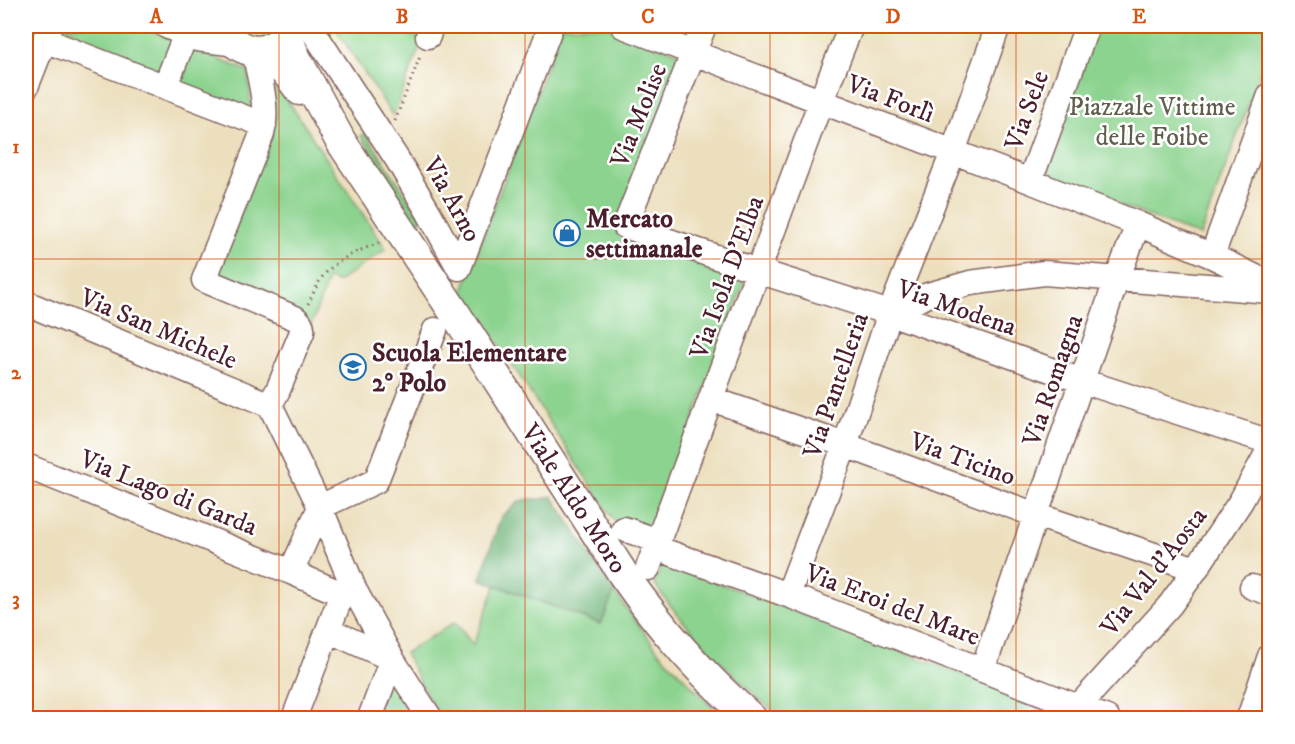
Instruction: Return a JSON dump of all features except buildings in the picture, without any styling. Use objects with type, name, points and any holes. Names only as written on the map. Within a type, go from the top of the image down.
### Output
[{"type":"main road","points":[[244,43],[275,46],[297,28]]},
{"type":"main road","name":"Viale Aldo Moro","points":[[297,28],[290,44],[294,55],[340,140],[646,607],[701,672],[751,718]]},
{"type":"main road","name":"Viale Aldo Moro","points":[[244,43],[288,74],[340,140]]},
{"type":"street","name":"Via Arno","points":[[297,28],[387,143],[459,268],[551,26]]},
{"type":"street","name":"Via Forlì","points":[[623,26],[1030,181],[1212,256],[1269,284]]},
{"type":"street","name":"Via Molise","points":[[625,226],[704,26]]},
{"type":"street","name":"Via Isola D'Elba","points":[[654,553],[821,101],[851,26]]},
{"type":"street","name":"Via Pantelleria","points":[[788,595],[845,444],[890,313],[953,152],[998,26]]},
{"type":"street","name":"Via Sele","points":[[1030,181],[1088,26]]},
{"type":"street","points":[[165,87],[184,29],[196,39],[244,43],[261,87],[264,125],[204,280],[295,318],[300,323],[302,332],[270,405],[320,507],[349,593],[429,718]]},
{"type":"street","points":[[26,87],[47,32],[165,87],[264,125]]},
{"type":"street","points":[[1212,256],[1269,95]]},
{"type":"street","name":"Via Romagna","points":[[983,669],[1137,224]]},
{"type":"street","name":"Via Modena","points":[[625,226],[1269,442]]},
{"type":"street","points":[[890,313],[928,295],[970,283],[1044,273],[1269,291]]},
{"type":"street","name":"Via San Michele","points":[[26,303],[270,405]]},
{"type":"street","points":[[291,572],[320,507],[375,482],[435,330]]},
{"type":"street","name":"Via Ticino","points":[[711,399],[845,444],[1036,515],[1196,569]]},
{"type":"street","name":"Via Val d'Aosta","points":[[1073,713],[1170,605],[1241,501],[1269,448]]},
{"type":"street","name":"Via Lago di Garda","points":[[26,466],[349,593]]},
{"type":"street","name":"Via Eroi del Mare","points":[[624,529],[654,553],[788,595],[983,669],[1073,713],[1107,718]]},
{"type":"street","points":[[294,718],[328,630],[349,593]]},
{"type":"street","points":[[328,630],[393,659]]},
{"type":"street","points":[[1249,718],[1269,656]]},
{"type":"street","points":[[374,717],[393,659]]},
{"type":"path","points":[[387,143],[429,31],[399,26]]},
{"type":"path","points":[[300,323],[323,275],[352,253],[382,242]]},
{"type":"green space","points":[[64,26],[137,26],[177,42],[161,82],[73,48],[78,33],[68,28],[64,38],[62,30]]},
{"type":"green space","points":[[334,26],[387,26],[423,39],[393,116]]},
{"type":"green space","points":[[562,26],[607,26],[685,55],[617,233],[747,276],[650,535],[615,522],[463,290]]},
{"type":"green space","name":"Piazzale Vittime delle Foibe","points":[[1098,26],[1269,26],[1269,49],[1200,236],[1040,174]]},
{"type":"green space","points":[[187,47],[248,71],[252,118],[171,86]]},
{"type":"green space","points":[[275,81],[386,249],[338,282],[328,279],[310,328],[218,274],[276,117]]},
{"type":"green space","points":[[365,133],[422,219],[417,222],[361,136]]},
{"type":"green space","points":[[552,496],[614,592],[601,624],[480,579],[501,517],[520,501]]},
{"type":"green space","points":[[663,562],[1052,708],[1053,711],[1049,718],[782,718],[723,664],[670,605],[654,583]]},
{"type":"green space","points":[[496,585],[601,624],[614,592],[659,652],[723,718],[439,718],[405,653],[455,622],[473,645]]},
{"type":"green space","points":[[389,680],[414,718],[391,718],[376,713]]},
{"type":"place","name":"Mercato settimanale","points":[[567,233]]},
{"type":"place","name":"Scuola Elementare 2° Polo","points":[[353,367]]}]
